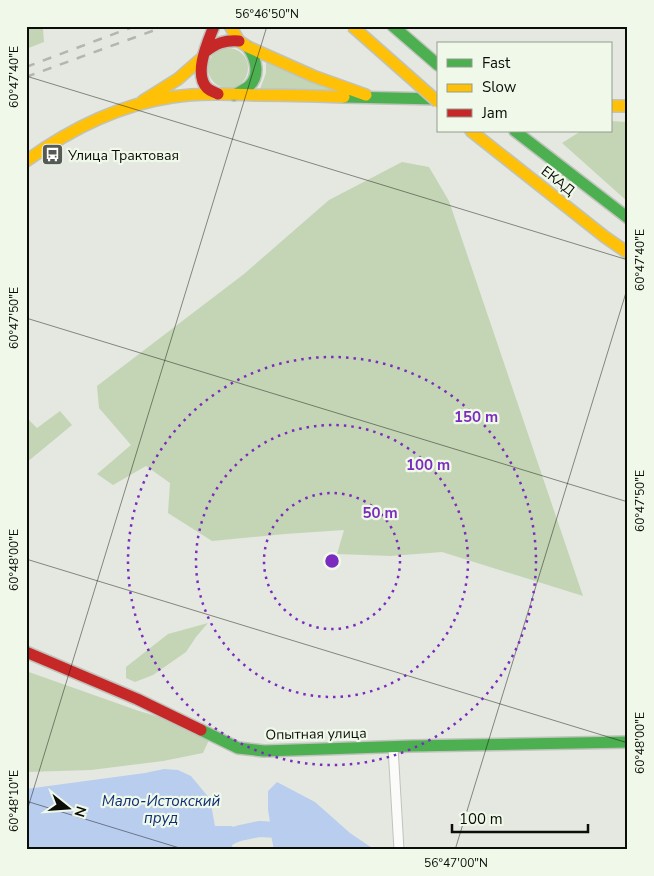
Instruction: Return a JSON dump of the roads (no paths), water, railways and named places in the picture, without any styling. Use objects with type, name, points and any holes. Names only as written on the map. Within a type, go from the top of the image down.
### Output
[{"type":"main road","points":[[214,26],[204,55],[201,73],[202,80],[207,88],[213,92],[234,95],[372,97],[437,101]]},
{"type":"main road","points":[[230,26],[254,55],[257,68],[255,78],[250,86],[234,95]]},
{"type":"main road","points":[[352,26],[437,100]]},
{"type":"main road","points":[[393,26],[437,64]]},
{"type":"main road","points":[[135,106],[178,79],[213,45],[229,40],[243,44],[313,76],[372,97]]},
{"type":"main road","points":[[26,161],[86,123],[135,106],[172,97],[222,94]]},
{"type":"main road","points":[[612,106],[628,106]]},
{"type":"main road","name":"ЕКАД","points":[[472,132],[628,253]]},
{"type":"main road","name":"ЕКАД","points":[[516,132],[628,218]]},
{"type":"main road","name":"Опытная улица","points":[[26,652],[137,700],[238,748],[264,751],[628,742]]},
{"type":"street","points":[[393,747],[399,850]]},
{"type":"water","name":"Мало-Истокский пруд","points":[[164,769],[178,770],[191,776],[210,799],[215,826],[231,826],[241,829],[241,840],[232,845],[233,850],[26,850],[26,789]]},
{"type":"water","points":[[277,782],[315,802],[350,833],[375,850],[274,850],[271,835],[260,832],[259,825],[270,822],[268,791]]},
{"type":"waterway","points":[[190,850],[240,833],[259,829],[279,830],[304,850]]},
{"type":"railway","points":[[26,67],[135,26]]},
{"type":"railway","points":[[26,77],[166,26]]},
{"type":"place","name":"Улица Трактовая","points":[[52,155]]}]
